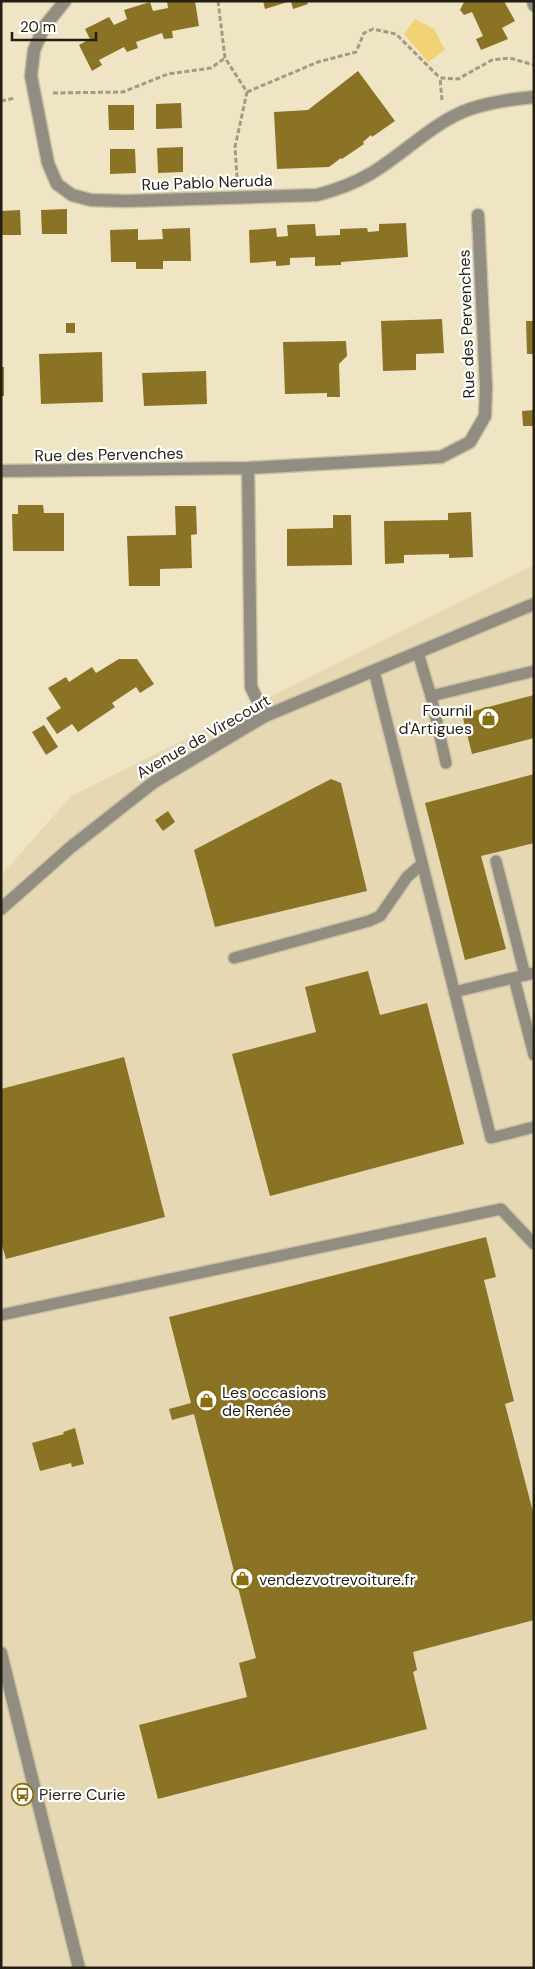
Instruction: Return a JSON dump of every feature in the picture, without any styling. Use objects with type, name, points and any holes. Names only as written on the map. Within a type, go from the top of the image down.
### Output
[{"type":"street","name":"Rue Pablo Neruda","points":[[66,1],[44,27],[34,50],[31,76],[48,163],[57,184],[72,195],[91,200],[127,201],[317,195],[344,187],[372,173],[448,120],[469,109],[506,99],[534,97]]},
{"type":"street","points":[[533,1],[534,5]]},
{"type":"street","name":"Rue des Pervenches","points":[[1,472],[248,468],[441,457],[470,442],[484,416],[486,387],[478,215]]},
{"type":"street","points":[[248,468],[251,687],[265,716]]},
{"type":"street","name":"Avenue de Virecourt","points":[[1,909],[71,847],[154,782],[265,716],[534,604]]},
{"type":"street","points":[[1,1653],[79,1968]]},
{"type":"lane","points":[[418,653],[431,696],[446,763]]},
{"type":"lane","points":[[374,671],[491,1138],[534,1127]]},
{"type":"lane","points":[[431,696],[534,671]]},
{"type":"lane","points":[[496,861],[524,976],[534,1055]]},
{"type":"lane","points":[[234,958],[374,918],[385,911],[406,877],[422,864]]},
{"type":"lane","points":[[454,992],[524,976]]},
{"type":"lane","points":[[1,1315],[501,1209],[534,1244]]},
{"type":"path","points":[[218,1],[225,58],[247,92],[235,148],[239,198]]},
{"type":"path","points":[[247,92],[318,62],[356,52],[364,33],[373,29],[396,34],[440,78],[442,105],[448,120]]},
{"type":"path","points":[[1,101],[34,93],[124,92],[168,74],[211,68],[225,58]]},
{"type":"path","points":[[440,78],[458,79],[492,60],[510,58],[534,65]]},
{"type":"shaded area","points":[[415,19],[434,29],[445,50],[428,62],[404,34]]},
{"type":"shaded area","points":[[534,565],[534,1968],[1,1968],[1,876],[71,796]]},
{"type":"building","points":[[167,1],[195,1],[199,26],[172,31],[173,38],[164,39],[162,33],[136,42],[138,48],[127,52],[124,47],[99,60],[102,65],[92,71],[79,45],[90,39],[85,29],[109,17],[114,25],[127,19],[124,10],[150,2],[153,11],[168,8]]},
{"type":"building","points":[[263,1],[288,1],[288,2],[265,9]]},
{"type":"building","points":[[291,1],[307,1],[308,4],[293,9]]},
{"type":"building","points":[[463,1],[504,1],[515,21],[502,28],[508,39],[481,50],[476,39],[483,36],[472,12],[464,15],[460,10]]},
{"type":"building","points":[[358,71],[395,121],[372,137],[371,135],[363,142],[364,144],[329,167],[277,169],[274,112],[308,110]]},
{"type":"building","points":[[181,103],[182,128],[156,129],[156,104]]},
{"type":"building","points":[[108,105],[134,105],[134,130],[109,130]]},
{"type":"building","points":[[183,147],[183,172],[158,173],[157,148]]},
{"type":"building","points":[[110,149],[135,149],[136,173],[110,174]]},
{"type":"building","points":[[67,209],[67,234],[42,234],[41,210]]},
{"type":"building","points":[[20,210],[21,235],[1,235],[1,211]]},
{"type":"building","points":[[406,223],[408,257],[341,262],[341,265],[315,266],[315,257],[290,258],[290,265],[276,266],[276,261],[250,263],[249,230],[276,228],[277,237],[288,236],[287,225],[315,224],[316,236],[340,235],[340,229],[367,228],[368,232],[379,231],[379,224]]},
{"type":"building","points":[[190,228],[191,261],[163,261],[163,269],[136,269],[136,262],[111,262],[110,230],[138,229],[138,240],[163,239],[162,229]]},
{"type":"building","points":[[442,319],[444,353],[416,354],[416,370],[383,371],[381,321]]},
{"type":"building","points":[[526,321],[534,321],[534,354],[527,354]]},
{"type":"building","points":[[66,323],[75,323],[75,333],[66,333]]},
{"type":"building","points":[[346,341],[347,356],[339,364],[340,397],[327,397],[327,393],[285,394],[283,342]]},
{"type":"building","points":[[102,352],[103,402],[41,404],[39,354]]},
{"type":"building","points":[[1,367],[4,367],[4,396],[1,396]]},
{"type":"building","points":[[206,371],[207,404],[144,406],[142,373]]},
{"type":"building","points":[[534,410],[534,426],[523,426],[522,411]]},
{"type":"building","points":[[18,505],[43,505],[44,513],[64,513],[64,551],[13,551],[12,514],[18,514]]},
{"type":"building","points":[[175,506],[196,506],[197,534],[191,535],[192,568],[160,569],[160,586],[129,586],[127,536],[176,535]]},
{"type":"building","points":[[471,512],[473,557],[449,558],[449,554],[404,555],[404,563],[385,564],[384,521],[448,520],[448,513]]},
{"type":"building","points":[[333,515],[351,515],[352,565],[287,566],[287,529],[333,528]]},
{"type":"building","points":[[119,659],[137,659],[154,684],[140,693],[136,687],[112,703],[115,707],[78,732],[72,724],[57,734],[46,718],[61,708],[48,688],[66,677],[69,682],[92,667],[96,673]]},
{"type":"building","points":[[534,695],[534,738],[472,754],[462,714]]},
{"type":"building","points":[[44,725],[58,747],[46,755],[32,732]]},
{"type":"building","points":[[534,774],[534,843],[481,856],[506,949],[465,960],[425,803]]},
{"type":"building","points":[[331,779],[341,783],[367,891],[215,927],[194,850]]},
{"type":"building","points":[[168,811],[175,822],[163,831],[155,820]]},
{"type":"building","points":[[368,971],[380,1015],[427,1003],[464,1144],[270,1196],[232,1054],[316,1032],[305,987]]},
{"type":"building","points":[[124,1057],[165,1217],[6,1259],[1,1242],[1,1089]]},
{"type":"building","points":[[486,1237],[496,1277],[484,1280],[514,1401],[505,1404],[534,1516],[534,1620],[413,1652],[417,1670],[413,1672],[427,1729],[158,1799],[139,1725],[247,1697],[239,1663],[256,1658],[194,1414],[172,1420],[169,1409],[191,1403],[169,1317]]},
{"type":"building","points":[[75,1428],[84,1464],[72,1467],[71,1463],[40,1471],[32,1443],[64,1434],[63,1432]]},
{"type":"place","name":"Fournil d'Artigues","points":[[488,719]]},
{"type":"place","name":"Les occasions de Renée","points":[[206,1401]]},
{"type":"place","name":"vendezvotrevoiture.fr","points":[[243,1579]]},
{"type":"place","name":"Pierre Curie","points":[[23,1794]]}]
